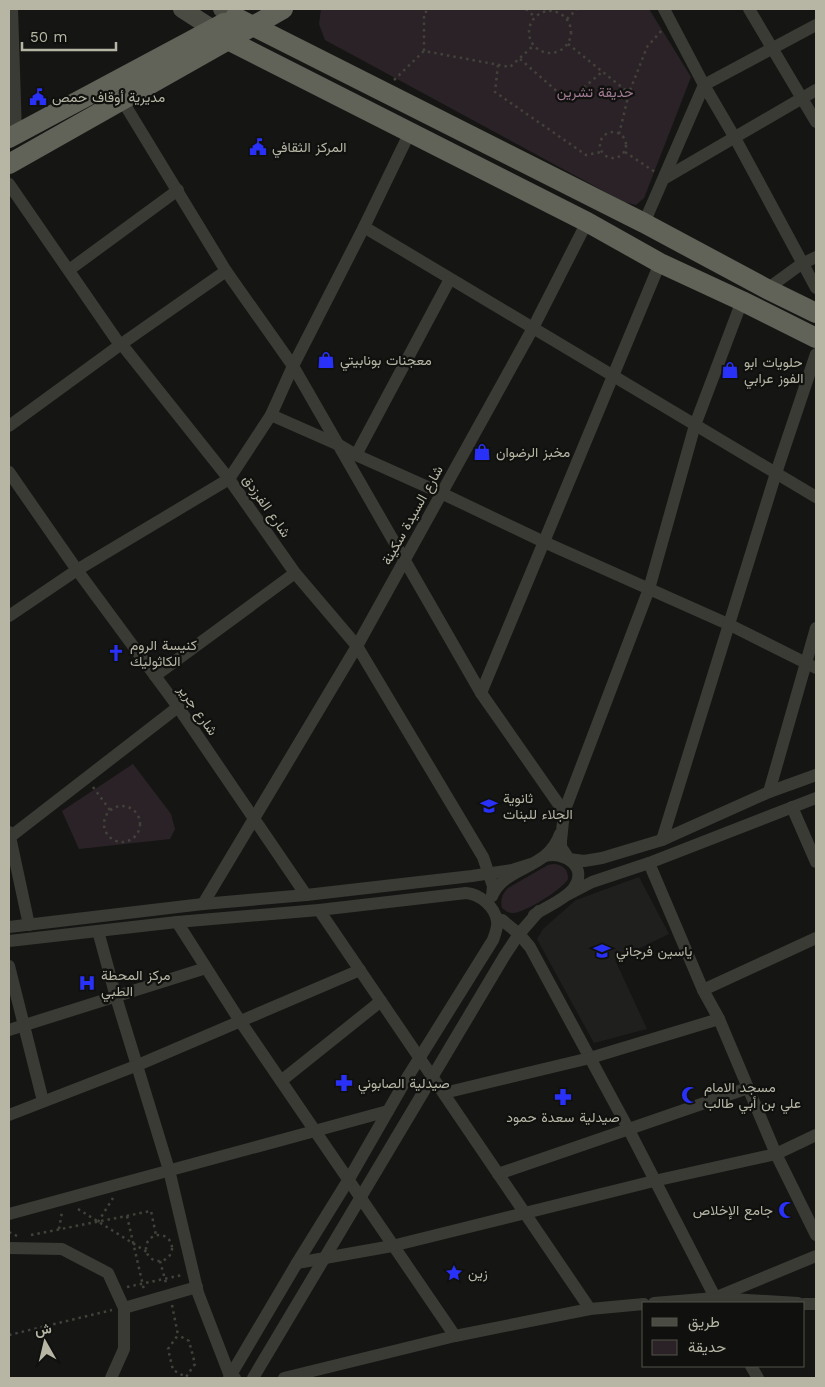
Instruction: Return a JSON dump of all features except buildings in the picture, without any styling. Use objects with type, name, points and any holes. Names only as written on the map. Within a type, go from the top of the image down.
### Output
[{"type":"highway","points":[[9,164],[122,100],[220,35],[240,15],[283,9]]},
{"type":"highway","points":[[240,15],[383,91],[644,223],[816,313]]},
{"type":"highway","points":[[220,35],[587,222],[660,263],[816,338]]},
{"type":"highway","points":[[13,136],[220,35]]},
{"type":"main road","points":[[182,9],[220,35]]},
{"type":"street","points":[[749,9],[816,122]]},
{"type":"street","points":[[11,13],[13,136]]},
{"type":"street","points":[[667,15],[816,288]]},
{"type":"street","points":[[644,223],[704,85],[816,25]]},
{"type":"street","points":[[664,178],[816,90]]},
{"type":"street","points":[[122,100],[226,271],[293,366],[481,693],[564,812]]},
{"type":"street","points":[[9,616],[77,570],[229,479],[271,415],[293,366],[364,228],[410,132]]},
{"type":"street","name":"شارع الفرزدق","points":[[9,184],[13,200],[69,270],[121,346],[229,479],[295,573],[357,646],[483,858],[493,886],[491,904],[498,917],[497,929],[493,940],[297,1263],[232,1378]]},
{"type":"street","points":[[69,270],[178,190]]},
{"type":"street","name":"شارع السيدة سكينة","points":[[203,904],[357,646],[533,328],[587,222]]},
{"type":"street","points":[[364,228],[816,497]]},
{"type":"street","points":[[767,289],[816,257]]},
{"type":"street","points":[[481,693],[660,263]]},
{"type":"street","points":[[9,426],[226,271]]},
{"type":"street","points":[[356,455],[450,279]]},
{"type":"street","points":[[567,895],[574,888],[577,881],[575,866],[561,847],[564,812],[648,589],[695,425],[742,301]]},
{"type":"street","points":[[662,840],[776,473],[816,354]]},
{"type":"street","points":[[271,415],[544,542],[730,625],[811,666]]},
{"type":"street","name":"شارع جرير","points":[[9,472],[77,570],[178,707],[306,895]]},
{"type":"street","points":[[155,676],[295,573]]},
{"type":"street","points":[[769,792],[811,666],[816,628]]},
{"type":"street","points":[[29,925],[9,834],[178,707]]},
{"type":"street","points":[[545,856],[554,854],[584,861],[602,858],[662,840],[769,792],[816,774]]},
{"type":"street","points":[[498,917],[510,923],[518,922],[537,914],[592,882],[649,864],[816,798]]},
{"type":"street","points":[[792,807],[816,862]]},
{"type":"street","points":[[492,896],[496,887],[503,881],[554,849],[561,832]]},
{"type":"street","points":[[483,858],[491,866],[501,870],[512,870]]},
{"type":"street","points":[[9,927],[203,904],[306,895],[490,874],[531,864]]},
{"type":"street","points":[[649,864],[703,990],[719,1019],[776,1154],[816,1235]]},
{"type":"street","points":[[9,941],[177,922],[319,910],[466,893],[474,894],[481,898],[530,947],[629,1130],[716,1301]]},
{"type":"street","points":[[319,910],[590,1309]]},
{"type":"street","points":[[252,1378],[519,934],[537,914]]},
{"type":"street","points":[[530,947],[528,930],[537,914]]},
{"type":"street","points":[[177,922],[240,1022],[455,1336]]},
{"type":"street","points":[[98,932],[169,1170],[196,1287],[232,1378]]},
{"type":"street","points":[[703,990],[816,938]]},
{"type":"street","points":[[9,966],[43,1101]]},
{"type":"street","points":[[9,1030],[206,968]]},
{"type":"street","points":[[9,1115],[138,1065],[360,970]]},
{"type":"street","points":[[281,1081],[381,1001]]},
{"type":"street","points":[[444,1093],[590,1058],[719,1019]]},
{"type":"street","points":[[498,1174],[748,1088]]},
{"type":"street","points":[[9,1214],[388,1111]]},
{"type":"street","points":[[297,1263],[392,1246],[654,1181],[776,1154],[816,1135]]},
{"type":"street","points":[[9,1248],[62,1249],[108,1273],[124,1308],[124,1349],[111,1378]]},
{"type":"street","points":[[716,1301],[816,1256]]},
{"type":"street","points":[[124,1308],[196,1287]]},
{"type":"street","points":[[685,1302],[757,1302]]},
{"type":"street","points":[[284,1378],[455,1336],[590,1309],[642,1304]]},
{"type":"street","points":[[752,1367],[758,1378]]},
{"type":"path","points":[[383,91],[424,51],[424,13],[431,9]]},
{"type":"path","points":[[526,9],[535,17]]},
{"type":"path","points":[[567,19],[577,9]]},
{"type":"path","points":[[548,11],[556,12],[567,19],[572,31],[568,44],[563,50],[551,54],[533,46],[529,32],[530,25],[535,17],[548,11]]},
{"type":"path","points":[[619,134],[629,93],[647,47],[667,15]]},
{"type":"path","points":[[568,44],[629,93]]},
{"type":"path","points":[[424,51],[510,68],[533,46]]},
{"type":"path","points":[[520,58],[568,101],[602,72]]},
{"type":"path","points":[[498,65],[495,92],[586,155],[602,152]]},
{"type":"path","points":[[610,132],[619,134],[625,140],[626,147],[621,156],[611,158],[602,152],[600,143],[604,136],[610,132]]},
{"type":"path","points":[[624,152],[664,178]]},
{"type":"path","points":[[86,778],[110,810]]},
{"type":"path","points":[[118,806],[124,806],[135,812],[138,816],[139,828],[133,838],[123,842],[116,841],[107,835],[104,823],[105,817],[110,810],[118,806]]},
{"type":"path","points":[[98,1222],[123,1183]]},
{"type":"path","points":[[59,1230],[64,1199],[147,1252],[152,1258],[160,1260],[168,1257],[172,1246],[168,1239],[156,1235],[147,1243],[147,1252]]},
{"type":"path","points":[[30,1236],[151,1211],[156,1235]]},
{"type":"path","points":[[127,1216],[146,1301]]},
{"type":"path","points":[[9,1232],[21,1238]]},
{"type":"path","points":[[160,1260],[178,1335],[168,1349],[173,1370],[186,1378],[195,1364],[189,1341],[178,1335]]},
{"type":"path","points":[[115,1290],[193,1273]]},
{"type":"path","points":[[9,1335],[124,1308]]},
{"type":"shaded area","points":[[639,877],[669,934],[615,960],[647,1029],[594,1043],[537,939],[543,929],[576,900]]},
{"type":"green space","name":"حديقة تشرين","points":[[321,9],[649,9],[691,77],[644,198],[636,205],[624,202],[325,40],[319,24]]},
{"type":"green space","points":[[133,764],[171,814],[175,829],[170,839],[79,849],[62,811]]},
{"type":"green space","points":[[554,864],[564,868],[568,876],[568,879],[559,889],[534,905],[518,912],[510,913],[502,908],[502,897],[508,888],[548,865]]},
{"type":"place","name":"مديرية أوقاف حمص","points":[[38,97]]},
{"type":"place","name":"المركز الثقافي","points":[[258,147]]},
{"type":"place","name":"معجنات بونابيتي","points":[[326,360]]},
{"type":"place","name":"حلويات ابو الفوز عرابي","points":[[730,370]]},
{"type":"place","name":"مخبز الرضوان","points":[[482,452]]},
{"type":"place","name":"كنيسة الروم الكاثوليك","points":[[116,653]]},
{"type":"place","name":"ثانوية الجلاء للبنات","points":[[489,806]]},
{"type":"place","name":"ياسين فرجاني","points":[[602,951]]},
{"type":"place","name":"مركز المحطة الطبي","points":[[87,983]]},
{"type":"place","name":"صيدلية الصابوني","points":[[344,1083]]},
{"type":"place","name":"مسجد الامام علي بن أبي طالب","points":[[690,1095]]},
{"type":"place","name":"صيدلية سعدة حمود","points":[[563,1097]]},
{"type":"place","name":"جامع الإخلاص","points":[[787,1210]]},
{"type":"place","name":"زين","points":[[454,1273]]}]
